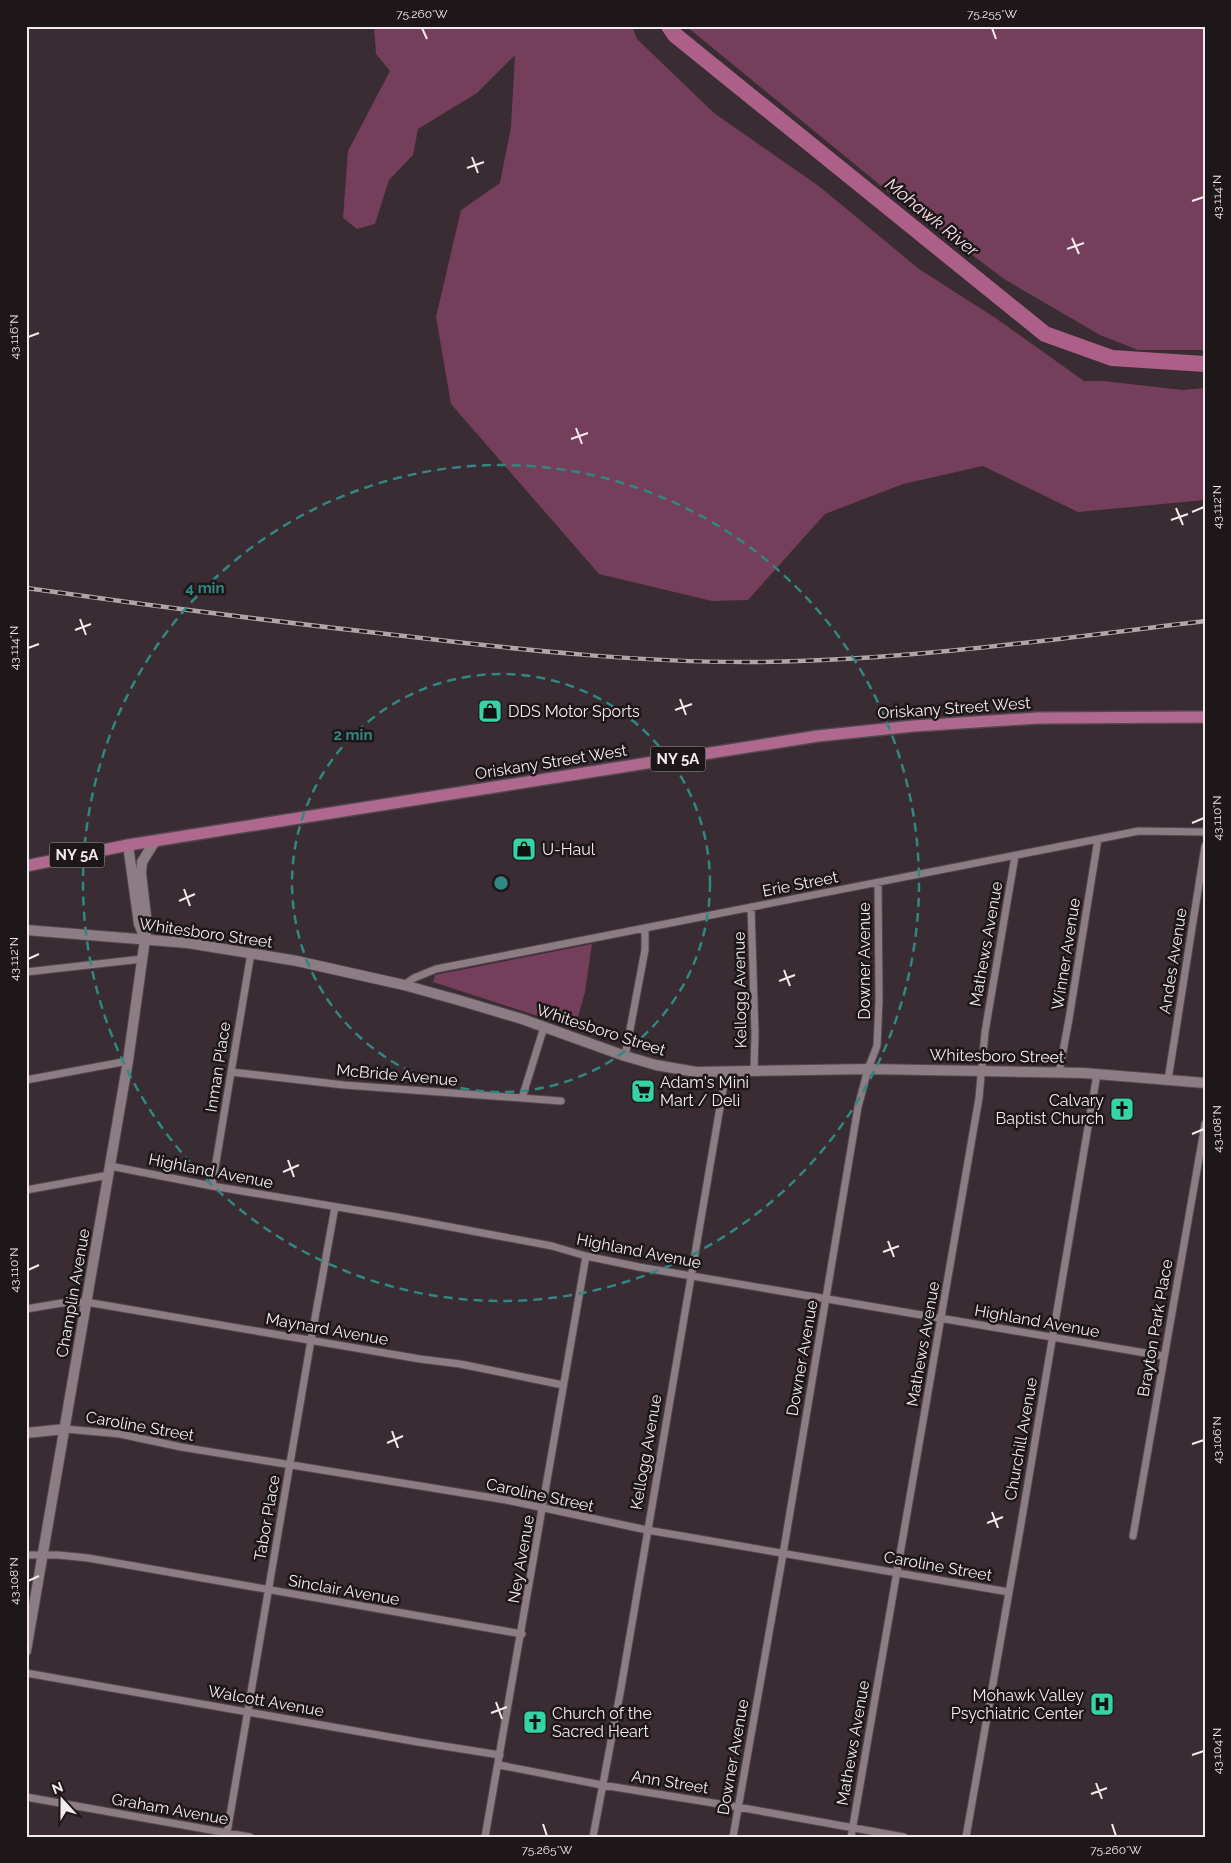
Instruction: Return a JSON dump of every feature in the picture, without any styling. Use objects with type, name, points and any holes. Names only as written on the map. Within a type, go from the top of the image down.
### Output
[{"type":"main road","name":"Oriskany Street West","points":[[26,866],[155,841],[828,735],[914,726],[1038,718],[1205,717]]},
{"type":"street","name":"Erie Street","points":[[404,985],[414,978],[436,969],[1139,831],[1205,832]]},
{"type":"street","name":"Winner Avenue","points":[[1059,1073],[1098,839]]},
{"type":"street","name":"Champlin Avenue","points":[[26,1651],[128,1061],[147,925],[141,873],[142,862],[155,841]]},
{"type":"street","name":"Champlin Avenue","points":[[128,846],[139,924],[145,939]]},
{"type":"street","name":"Andes Avenue","points":[[1168,1080],[1205,846]]},
{"type":"street","name":"Mathews Avenue","points":[[851,1837],[979,1098],[985,1032],[1015,856]]},
{"type":"street","name":"Downer Avenue","points":[[733,1837],[783,1554],[858,1107],[868,1069],[877,1046],[879,1000],[878,883]]},
{"type":"street","name":"Kellogg Avenue","points":[[751,907],[756,1033],[754,1071]]},
{"type":"street","points":[[625,1056],[645,950],[645,928]]},
{"type":"street","name":"Whitesboro Street","points":[[26,930],[188,943],[297,961],[404,985],[458,1000],[544,1027],[625,1056],[678,1070],[696,1072],[868,1069],[981,1071],[1097,1074],[1205,1083]]},
{"type":"street","name":"Inman Place","points":[[212,1186],[251,953]]},
{"type":"street","points":[[26,972],[142,960]]},
{"type":"street","points":[[522,1098],[544,1027]]},
{"type":"street","points":[[26,1080],[128,1061]]},
{"type":"street","name":"McBride Avenue","points":[[231,1072],[344,1085],[561,1101]]},
{"type":"street","name":"Kellogg Avenue","points":[[593,1837],[621,1688],[726,1072]]},
{"type":"street","name":"Churchill Avenue","points":[[966,1837],[1097,1074]]},
{"type":"street","name":"Brayton Park Place","points":[[1133,1536],[1205,1124]]},
{"type":"street","points":[[26,1190],[109,1171]]},
{"type":"street","name":"Highland Avenue","points":[[109,1171],[397,1217],[552,1246],[586,1256],[691,1276],[1164,1356]]},
{"type":"street","name":"Tabor Place","points":[[227,1833],[335,1207]]},
{"type":"street","name":"Ney Avenue","points":[[485,1837],[522,1634],[586,1256]]},
{"type":"street","name":"Maynard Avenue","points":[[26,1309],[62,1303],[86,1302],[420,1359],[460,1364],[564,1385]]},
{"type":"street","points":[[26,1433],[65,1429]]},
{"type":"street","name":"Caroline Street","points":[[65,1429],[120,1434],[181,1447],[506,1500],[647,1530],[1009,1592]]},
{"type":"street","name":"Sinclair Avenue","points":[[26,1555],[43,1554],[88,1558],[522,1634]]},
{"type":"street","name":"Walcott Avenue","points":[[26,1673],[500,1755]]},
{"type":"street","name":"Ann Street","points":[[499,1765],[602,1785],[904,1837]]},
{"type":"street","name":"Graham Avenue","points":[[26,1797],[250,1837]]},
{"type":"shaded area","points":[[374,26],[632,26],[637,39],[714,113],[820,187],[919,269],[997,319],[1084,381],[1103,381],[1183,390],[1205,388],[1205,500],[1078,512],[983,466],[903,484],[825,514],[748,600],[712,601],[599,574],[451,404],[436,317],[461,210],[500,183],[511,127],[515,55],[477,93],[418,129],[413,155],[389,180],[375,224],[357,229],[343,218],[348,151],[390,71],[376,54]]},
{"type":"shaded area","points":[[686,26],[1205,26],[1205,350],[1138,350],[1100,335],[1004,279],[885,189]]},
{"type":"shaded area","points":[[592,944],[585,992],[575,1028],[433,982],[435,975]]},
{"type":"waterway","name":"Mohawk River","points":[[669,26],[675,35],[1045,334],[1112,358],[1205,364]]},
{"type":"railway","points":[[26,588],[262,619],[493,646],[582,655],[715,662],[816,660],[927,653],[1205,621]]},
{"type":"place","name":"DDS Motor Sports","points":[[490,711]]},
{"type":"place","name":"U-Haul","points":[[524,849]]},
{"type":"place","name":"Adam's Mini Mart / Deli","points":[[643,1091]]},
{"type":"place","name":"Calvary Baptist Church","points":[[1122,1109]]},
{"type":"place","name":"Mohawk Valley Psychiatric Center","points":[[1102,1704]]},
{"type":"place","name":"Church of the Sacred Heart","points":[[535,1722]]}]
